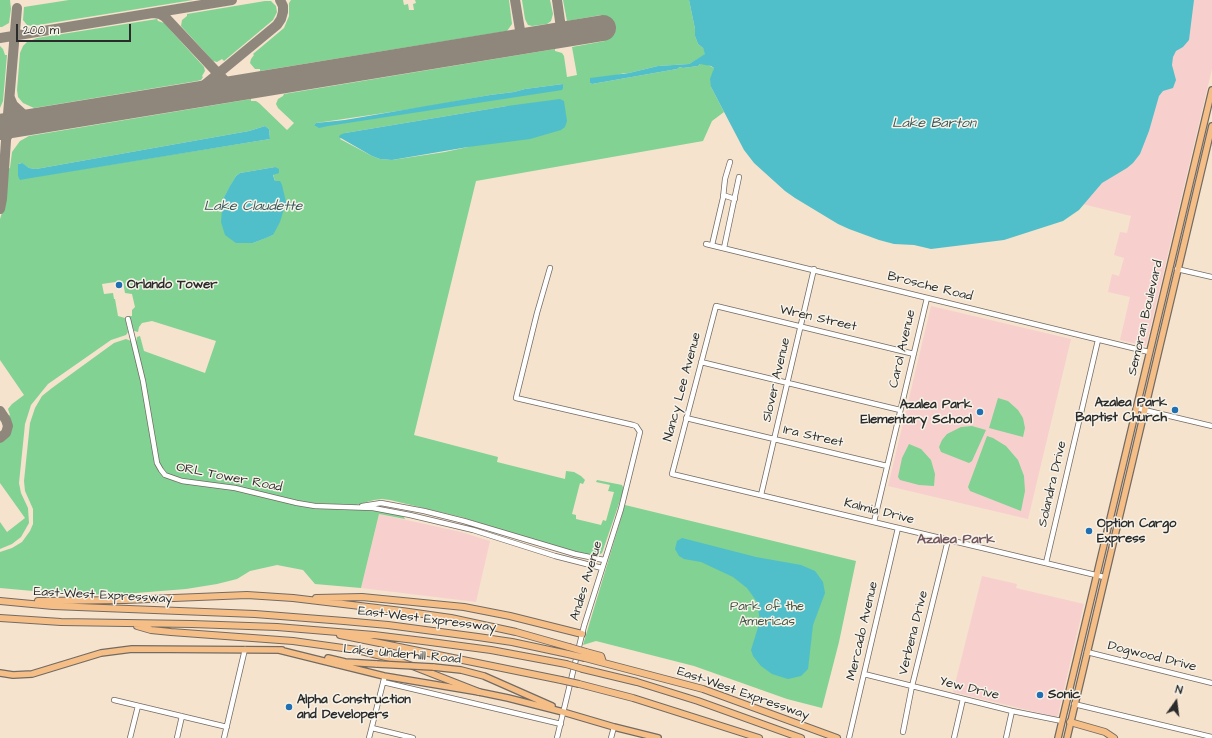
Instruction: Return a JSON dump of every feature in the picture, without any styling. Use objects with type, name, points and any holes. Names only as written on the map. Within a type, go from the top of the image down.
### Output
[{"type":"highway","points":[[12,602],[125,600],[247,595],[293,598],[451,618],[516,632],[569,647],[586,655]]},
{"type":"highway","points":[[293,598],[362,597],[464,607],[510,616],[582,634]]},
{"type":"highway","name":"East-West Expressway","points":[[0,601],[99,608],[254,614],[344,620],[512,642],[568,654],[601,656],[603,662],[703,689],[836,738]]},
{"type":"highway","name":"East-West Expressway","points":[[0,618],[61,622],[276,627],[374,635],[525,656],[566,664],[676,694],[801,738]]},
{"type":"highway","points":[[130,624],[151,630],[293,641],[356,650],[390,658],[479,692]]},
{"type":"highway","points":[[326,631],[348,637],[517,670],[579,684],[633,698],[759,738]]},
{"type":"highway","points":[[1070,722],[1105,732],[1114,738]]},
{"type":"main road","name":"Semoran Boulevard","points":[[1058,738],[1212,90]]},
{"type":"main road","points":[[1206,116],[1207,127],[1212,128]]},
{"type":"main road","points":[[1203,128],[1208,134],[1208,142]]},
{"type":"main road","name":"Semoran Boulevard","points":[[1067,738],[1104,577],[1212,128]]},
{"type":"main road","points":[[1174,249],[1174,261],[1178,269]]},
{"type":"main road","points":[[1169,270],[1172,273],[1173,289]]},
{"type":"main road","name":"Lake Underhill Road","points":[[0,673],[13,675],[32,674],[101,653],[132,649],[279,650],[344,662],[461,670],[484,676],[563,712]]},
{"type":"main road","name":"Lake Underhill Road","points":[[279,650],[384,679],[479,692],[563,712],[658,738]]},
{"type":"main road","name":"Yew Drive","points":[[1062,721],[1070,722]]},
{"type":"street","points":[[712,245],[725,179],[730,162]]},
{"type":"street","points":[[724,248],[734,198],[740,177]]},
{"type":"street","points":[[723,195],[734,198]]},
{"type":"street","name":"Brosche Road","points":[[706,244],[814,269],[1149,352]]},
{"type":"street","name":"Andes Avenue","points":[[550,268],[536,314],[516,398],[633,425],[636,426],[640,432],[621,509],[582,634],[557,738]]},
{"type":"street","name":"Slover Avenue","points":[[761,495],[814,269]]},
{"type":"street","points":[[1178,269],[1212,278]]},
{"type":"street","name":"Carol Avenue","points":[[874,522],[927,298]]},
{"type":"street","name":"Wren Street","points":[[716,306],[914,354]]},
{"type":"street","name":"Nancy Lee Avenue","points":[[672,474],[716,306]]},
{"type":"street","name":"ORL Tower Road","points":[[128,319],[143,381],[157,463],[165,475],[182,481],[235,488],[314,506],[379,509],[410,515],[473,530],[555,556],[602,568]]},
{"type":"street","name":"Solandra Drive","points":[[1046,563],[1098,340]]},
{"type":"street","points":[[701,362],[900,410]]},
{"type":"street","points":[[1136,408],[1212,426]]},
{"type":"street","name":"Ira Street","points":[[686,418],[887,466]]},
{"type":"street","name":"Kalmia Drive","points":[[672,474],[1104,577]]},
{"type":"street","name":"ORL Tower Road","points":[[354,508],[381,503],[412,509],[464,521],[543,545],[604,560]]},
{"type":"street","points":[[410,515],[412,509]]},
{"type":"street","name":"Mercado Avenue","points":[[849,738],[898,528]]},
{"type":"street","points":[[492,537],[494,529]]},
{"type":"street","name":"Verbena Drive","points":[[903,732],[912,686],[948,540]]},
{"type":"street","points":[[224,738],[245,649]]},
{"type":"street","name":"Dogwood Drive","points":[[1087,652],[1212,683]]},
{"type":"street","name":"Yew Drive","points":[[864,674],[1012,711],[1062,721]]},
{"type":"street","points":[[369,738],[384,679]]},
{"type":"street","name":"Lake Underhill Road","points":[[384,679],[560,724]]},
{"type":"street","points":[[954,738],[963,699]]},
{"type":"street","points":[[114,700],[227,727]]},
{"type":"street","points":[[1074,704],[1210,737],[1212,731]]},
{"type":"street","points":[[130,738],[138,706]]},
{"type":"street","points":[[1006,738],[1012,711]]},
{"type":"street","points":[[177,738],[182,716]]},
{"type":"street","points":[[611,738],[614,727]]},
{"type":"street","points":[[372,728],[413,738]]},
{"type":"shaded area","points":[[1116,0],[1212,0],[1212,69],[1146,346],[1120,340],[1130,297],[1108,292],[1112,274],[1119,276],[1124,258],[1114,255],[1120,232],[1127,233],[1131,216],[958,173]]},
{"type":"shaded area","name":"Azalea Park Elementary School","points":[[931,306],[1071,339],[1028,519],[888,486]]},
{"type":"shaded area","points":[[379,514],[461,532],[490,541],[476,602],[361,588]]},
{"type":"shaded area","points":[[982,576],[1017,584],[1016,588],[1084,604],[1058,715],[1056,717],[953,692]]},
{"type":"green space","points":[[0,0],[10,0],[11,9],[9,23],[2,27],[0,27]]},
{"type":"green space","points":[[69,0],[193,0],[32,26],[27,25],[23,20],[24,7]]},
{"type":"green space","points":[[291,0],[403,0],[404,5],[408,4],[409,10],[414,10],[413,4],[416,3],[415,0],[509,0],[512,24],[507,31],[260,71],[260,69],[255,69],[250,63],[254,55],[253,54],[284,28],[289,16],[289,3]]},
{"type":"green space","points":[[522,0],[550,0],[553,14],[551,21],[547,24],[532,26],[528,25],[525,19]]},
{"type":"green space","points":[[563,0],[689,0],[695,36],[698,44],[703,48],[706,54],[689,64],[658,66],[624,73],[590,83],[592,84],[677,69],[680,67],[683,68],[706,64],[714,68],[711,87],[724,112],[712,121],[703,141],[476,181],[414,435],[498,457],[497,462],[565,479],[566,471],[574,472],[585,480],[583,484],[580,483],[572,514],[576,515],[576,519],[601,525],[603,520],[606,521],[614,492],[608,491],[610,485],[596,482],[597,480],[622,485],[624,489],[602,553],[597,556],[593,556],[550,545],[461,517],[390,500],[374,500],[356,505],[314,503],[299,501],[231,485],[181,479],[169,475],[163,469],[158,460],[145,381],[136,342],[137,337],[140,336],[144,351],[205,373],[216,341],[152,321],[142,323],[138,332],[134,331],[129,316],[132,316],[132,310],[135,307],[132,294],[125,293],[122,281],[102,284],[104,294],[113,293],[118,316],[125,318],[128,332],[126,335],[111,340],[48,384],[31,405],[25,424],[19,483],[21,493],[28,508],[29,523],[21,537],[12,544],[0,549],[0,522],[7,532],[25,518],[0,483],[0,442],[8,436],[12,427],[8,416],[10,415],[8,409],[24,395],[0,360],[0,219],[4,206],[8,169],[10,168],[12,152],[20,141],[29,136],[251,99],[251,101],[256,101],[259,103],[287,130],[294,123],[278,108],[276,104],[278,99],[284,94],[555,49],[555,51],[562,53],[564,56],[567,77],[577,75],[572,47],[605,41],[601,15],[567,21]],"holes":[[[563,84],[563,88],[314,125],[316,123],[425,107],[525,89]],[[507,106],[468,147],[445,152],[392,160],[380,159],[340,139],[345,133]],[[265,126],[269,129],[270,139],[20,179],[18,164],[21,163],[29,168],[36,169],[249,131]],[[275,167],[273,174],[275,181],[273,235],[253,243],[223,199],[236,176],[240,173]]]},
{"type":"green space","points":[[271,1],[276,6],[277,12],[273,20],[224,61],[222,59],[217,62],[213,61],[181,26],[182,20],[187,16],[187,14]]},
{"type":"green space","points":[[157,19],[158,21],[164,23],[204,67],[205,71],[201,80],[34,108],[23,103],[18,97],[17,90],[20,53],[23,46],[27,42],[37,38]]},
{"type":"green space","points":[[0,46],[5,55],[7,55],[3,101],[0,108]]},
{"type":"green space","points":[[126,339],[131,341],[142,386],[155,463],[163,476],[179,483],[233,489],[294,504],[370,510],[401,515],[404,517],[405,519],[379,514],[361,588],[315,584],[303,570],[277,565],[250,571],[237,579],[186,589],[111,595],[55,593],[0,588],[0,552],[12,548],[22,542],[33,524],[33,509],[25,491],[24,481],[30,423],[35,408],[42,396],[52,388],[114,343]]},
{"type":"green space","points":[[998,398],[1008,401],[1018,410],[1023,418],[1025,428],[1023,437],[989,428]]},
{"type":"green space","points":[[972,426],[986,430],[972,461],[969,463],[941,452],[939,447],[947,434],[961,427]]},
{"type":"green space","points":[[987,436],[1006,446],[1018,460],[1024,476],[1025,491],[1021,511],[970,491],[968,487]]},
{"type":"green space","points":[[909,444],[921,449],[931,460],[935,474],[934,486],[919,485],[900,480],[898,477],[902,458]]},
{"type":"green space","name":"Park of the Americas","points":[[625,505],[856,561],[839,642],[822,708],[787,699],[694,666],[596,641],[583,645]]},
{"type":"water","name":"Lake Barton","points":[[689,0],[1194,0],[1189,40],[1183,47],[1176,51],[1173,57],[1172,65],[1176,80],[1173,88],[1163,91],[1159,96],[1149,131],[1140,154],[1133,163],[1102,183],[1079,210],[1063,221],[1004,240],[931,249],[914,245],[894,244],[849,229],[838,224],[785,191],[754,163],[744,150],[711,87],[710,79],[714,68],[711,66],[700,64],[698,66],[680,67],[677,69],[592,84],[590,83],[590,78],[629,73],[658,66],[689,64],[705,54],[703,48],[698,44],[695,36]]},
{"type":"water","points":[[563,84],[562,90],[319,128],[314,125],[316,123],[345,120],[525,89]]},
{"type":"water","points":[[560,99],[564,101],[567,121],[565,127],[561,130],[530,139],[468,147],[392,160],[380,159],[372,156],[339,137],[345,133],[507,106]]},
{"type":"water","points":[[265,126],[269,129],[270,139],[20,180],[18,176],[18,164],[22,163],[29,168],[36,169],[249,131]]},
{"type":"water","name":"Lake Claudette","points":[[275,167],[279,169],[279,173],[273,175],[275,181],[280,181],[282,185],[286,202],[280,222],[273,235],[253,243],[236,243],[225,235],[221,222],[223,199],[236,176],[240,173]]},
{"type":"water","points":[[682,538],[756,557],[801,565],[815,571],[823,582],[825,593],[813,625],[808,669],[801,676],[788,679],[772,674],[761,666],[753,656],[751,650],[760,621],[757,602],[747,588],[733,577],[701,562],[684,559],[679,556],[675,549],[677,541]]},
{"type":"taxiway","points":[[0,38],[232,0]]},
{"type":"taxiway","points":[[183,97],[197,91],[277,25],[283,12],[283,6],[280,0]]},
{"type":"taxiway","points":[[515,0],[522,42]]},
{"type":"taxiway","points":[[557,0],[562,35]]},
{"type":"taxiway","points":[[0,209],[17,8]]},
{"type":"taxiway","points":[[154,13],[165,17],[226,82],[236,86],[248,86]]},
{"type":"taxiway","points":[[10,98],[13,105],[25,116],[38,121]]},
{"type":"taxiway","points":[[7,137],[9,131],[14,127],[36,121]]},
{"type":"taxiway","points":[[0,411],[8,426],[6,433],[0,438]]},
{"type":"runway","points":[[0,127],[603,28]]},
{"type":"place","name":"Orlando Tower","points":[[119,285]]},
{"type":"place","name":"Azalea Park Baptist Church","points":[[1175,410]]},
{"type":"place","name":"Azalea Park Elementary School","points":[[980,412]]},
{"type":"place","name":"Option Cargo Express","points":[[1089,531]]},
{"type":"place","name":"Sonic","points":[[1040,695]]},
{"type":"place","name":"Alpha Construction and Developers","points":[[289,707]]},
{"type":"district","name":"Azalea Park","points":[[956,540]]}]
